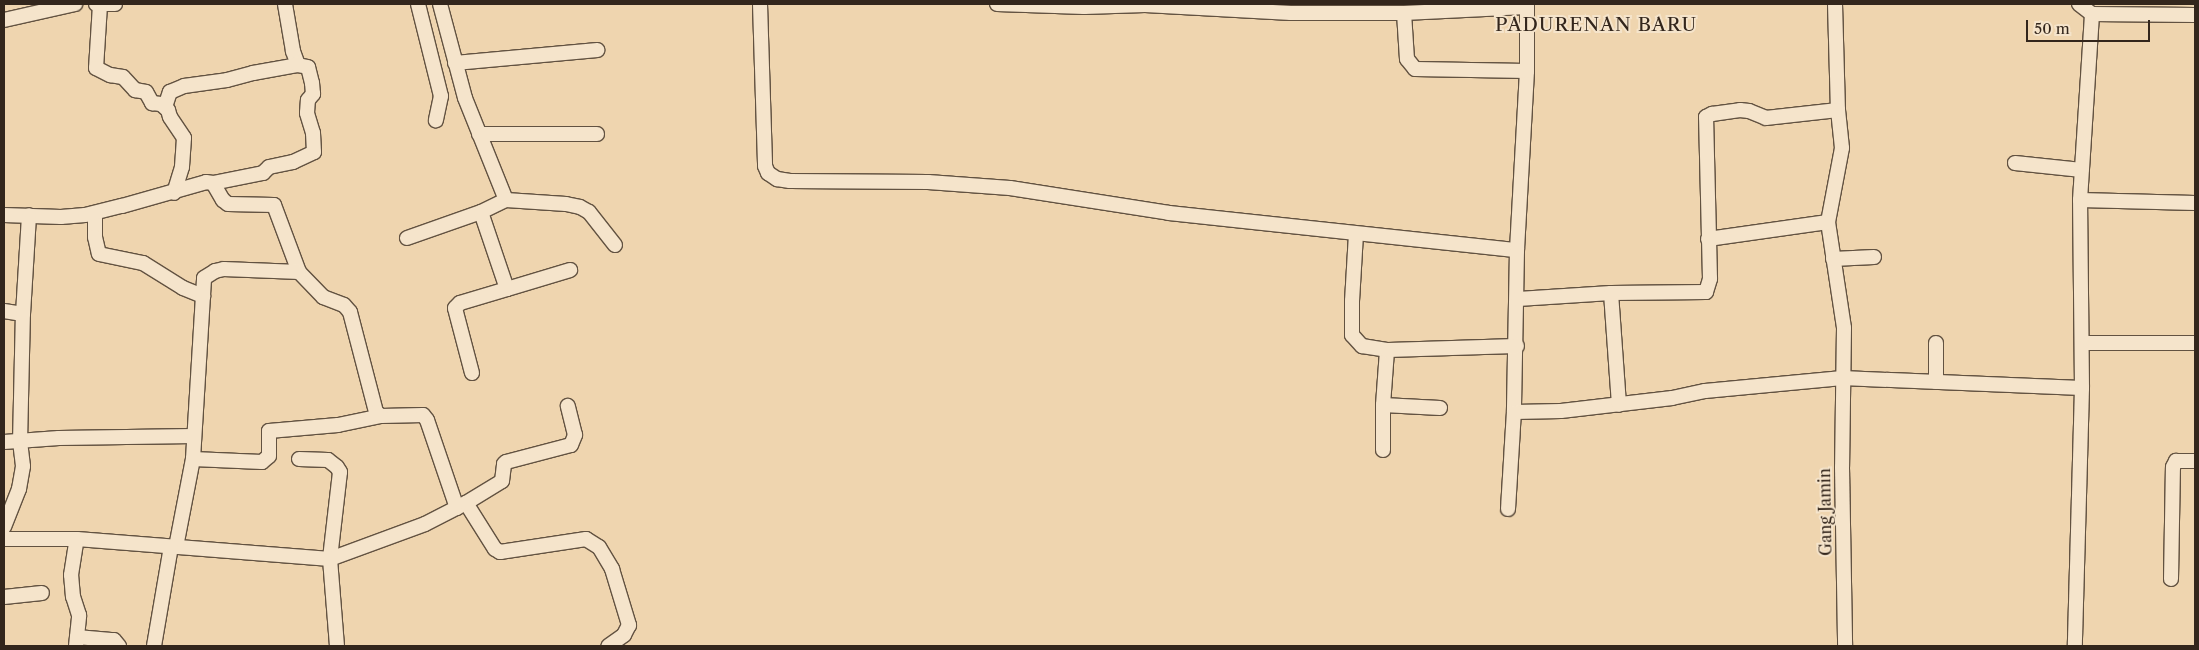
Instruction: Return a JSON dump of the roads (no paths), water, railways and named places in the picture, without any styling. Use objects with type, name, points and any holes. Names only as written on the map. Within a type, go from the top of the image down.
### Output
[{"type":"street","points":[[4,20],[76,4]]},
{"type":"street","points":[[115,4],[98,4],[96,68],[110,76],[123,77],[135,90],[146,92],[152,103],[168,110],[170,117],[184,138],[182,167],[174,193]]},
{"type":"street","points":[[285,4],[293,51],[298,65]]},
{"type":"street","points":[[418,4],[441,96],[436,120]]},
{"type":"street","points":[[440,4],[465,98],[506,200]]},
{"type":"street","points":[[760,4],[765,166],[768,173],[777,179],[790,181],[928,182],[1010,188],[1169,213],[1518,250]]},
{"type":"street","points":[[998,4],[1084,7],[1144,5],[1233,11],[1404,13],[1527,5],[1527,71],[1518,250],[1517,346],[1508,509]]},
{"type":"street","name":"Gang Jamin","points":[[1835,4],[1838,110],[1842,148],[1828,222],[1844,328],[1842,378],[1845,646]]},
{"type":"street","points":[[2079,4],[2092,14],[2195,15]]},
{"type":"street","points":[[1404,13],[1407,59],[1415,69],[1527,71]]},
{"type":"street","points":[[2075,646],[2082,388],[2080,200],[2092,14]]},
{"type":"street","points":[[455,63],[597,50]]},
{"type":"street","points":[[4,215],[61,217],[95,213],[174,193],[206,182],[263,172],[269,167],[293,162],[314,152],[313,133],[307,113],[308,100],[313,94],[308,67],[298,65],[227,80],[184,86],[170,92],[164,107]]},
{"type":"street","points":[[1518,298],[1611,293],[1706,292],[1710,279],[1706,117],[1712,114],[1740,110],[1750,111],[1770,118],[1838,110]]},
{"type":"street","points":[[479,134],[597,134]]},
{"type":"street","points":[[2015,163],[2082,170]]},
{"type":"street","points":[[213,182],[223,200],[228,204],[274,205],[299,272],[323,297],[344,305],[350,312],[376,412],[381,416]]},
{"type":"street","points":[[407,238],[480,212],[506,200],[566,204],[580,207],[589,212],[614,245]]},
{"type":"street","points":[[2080,200],[2195,203]]},
{"type":"street","points":[[480,212],[507,289]]},
{"type":"street","points":[[95,213],[95,237],[99,254],[143,263],[182,288],[203,296]]},
{"type":"street","points":[[4,527],[19,489],[23,466],[20,443],[23,314],[30,216]]},
{"type":"street","points":[[1708,238],[1828,222]]},
{"type":"street","points":[[1356,234],[1352,335],[1362,346],[1386,350],[1517,346]]},
{"type":"street","points":[[1834,259],[1874,257]]},
{"type":"street","points":[[154,646],[193,459],[204,278],[215,270],[299,272]]},
{"type":"street","points":[[472,373],[454,308],[460,303],[570,270]]},
{"type":"street","points":[[1611,293],[1619,405]]},
{"type":"street","points":[[4,312],[23,314]]},
{"type":"street","points":[[1936,343],[1936,382]]},
{"type":"street","points":[[2082,343],[2195,343]]},
{"type":"street","points":[[1383,450],[1386,350]]},
{"type":"street","points":[[1514,412],[1561,411],[1619,405],[1705,391],[1842,378],[2082,388]]},
{"type":"street","points":[[1383,405],[1440,408]]},
{"type":"street","points":[[4,539],[77,539],[330,559],[364,545],[399,535],[462,506],[502,481],[504,463],[573,443],[575,435],[568,406]]},
{"type":"street","points":[[193,459],[262,462],[269,456],[269,431],[338,425],[381,416],[423,415],[462,506],[495,549],[500,552],[586,539],[599,547],[612,569],[629,625],[624,635],[608,646]]},
{"type":"street","points":[[4,442],[20,443],[59,438],[194,436]]},
{"type":"street","points":[[299,459],[328,460],[340,472],[330,559],[337,646]]},
{"type":"street","points":[[2171,579],[2173,467],[2176,461],[2195,461]]},
{"type":"street","points":[[77,539],[71,575],[72,597],[79,615],[77,642],[114,640],[119,646]]},
{"type":"street","points":[[4,598],[42,593]]},
{"type":"district","name":"PADURENAN BARU","points":[[1596,25]]}]
